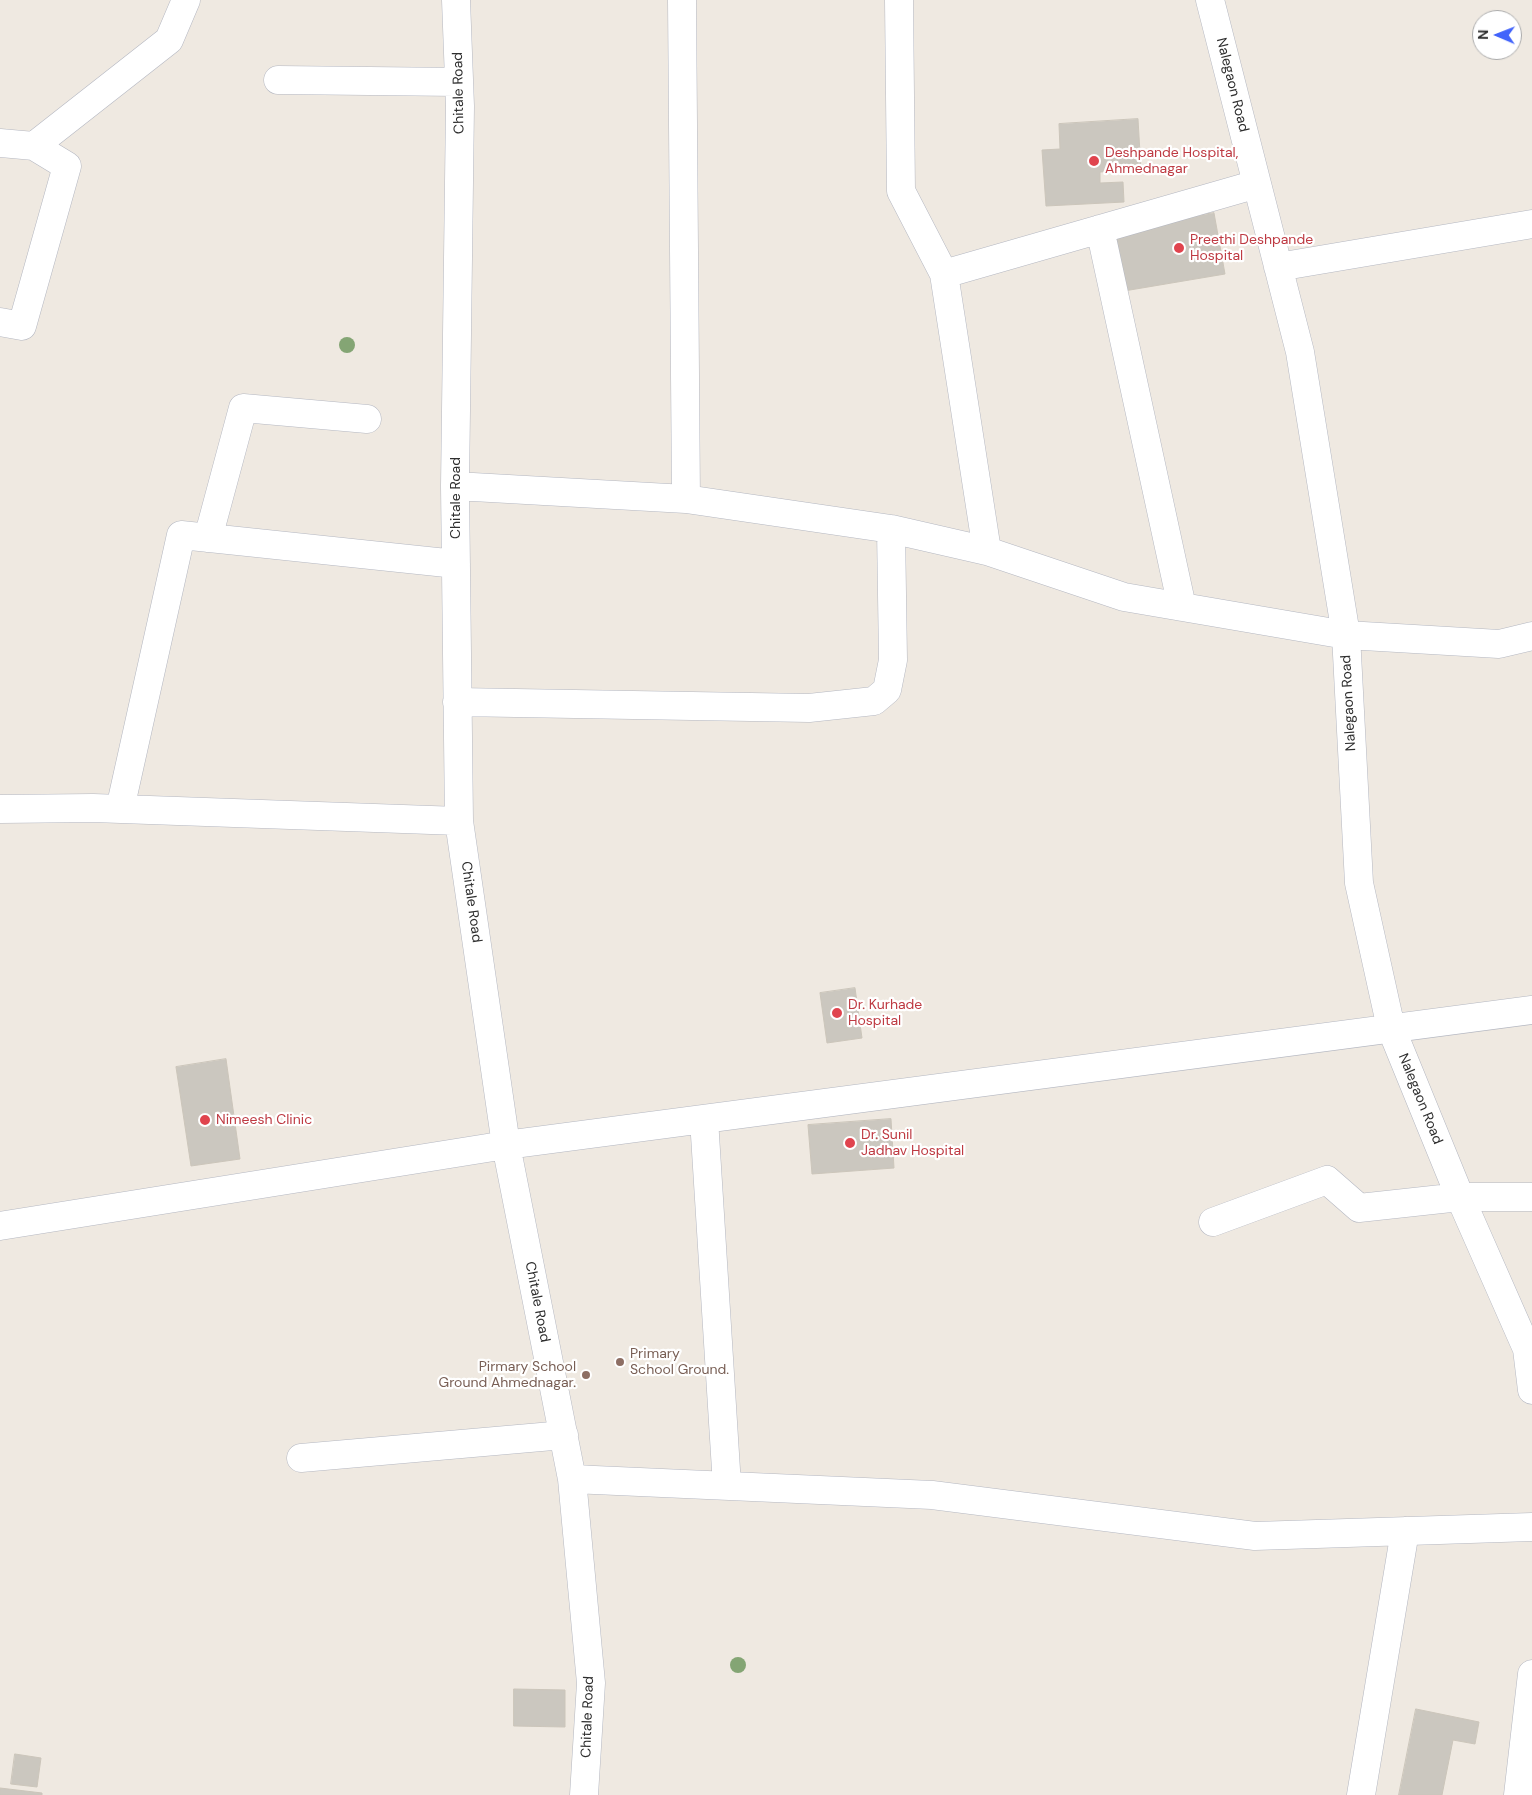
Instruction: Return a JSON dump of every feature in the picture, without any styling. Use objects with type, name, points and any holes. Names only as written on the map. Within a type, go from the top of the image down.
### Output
[{"type":"street","points":[[34,146],[169,40],[186,0]]},
{"type":"street","name":"Chitale Road","points":[[456,0],[459,82],[455,486],[459,821],[506,1145],[572,1479],[591,1683],[584,1795]]},
{"type":"street","points":[[682,0],[686,499]]},
{"type":"street","points":[[899,0],[901,191],[944,274],[987,551]]},
{"type":"street","name":"Nalegaon Road","points":[[1210,0],[1300,352],[1346,635],[1359,883],[1391,1028],[1460,1197],[1527,1349],[1532,1390]]},
{"type":"street","points":[[278,80],[459,82]]},
{"type":"street","points":[[0,143],[34,146],[67,166],[22,326],[0,322]]},
{"type":"street","points":[[944,274],[1257,184]]},
{"type":"street","points":[[1278,267],[1532,224]]},
{"type":"street","points":[[1100,229],[1182,607]]},
{"type":"street","points":[[208,538],[243,408],[367,419]]},
{"type":"street","points":[[455,486],[686,499],[891,529],[987,551],[1124,597],[1346,635],[1499,644],[1532,636]]},
{"type":"street","points":[[457,702],[809,708],[874,701],[887,690],[893,660],[891,529]]},
{"type":"street","points":[[120,809],[182,535],[456,564]]},
{"type":"street","points":[[0,809],[120,809],[459,821]]},
{"type":"street","points":[[0,1226],[506,1145],[1532,1010]]},
{"type":"street","points":[[704,1119],[727,1486]]},
{"type":"street","points":[[1213,1222],[1327,1180],[1359,1208],[1460,1197],[1532,1197]]},
{"type":"street","points":[[301,1458],[564,1435]]},
{"type":"street","points":[[572,1479],[932,1494],[1255,1536],[1532,1527]]},
{"type":"street","points":[[1361,1795],[1405,1531]]},
{"type":"street","points":[[1518,1795],[1532,1674]]},
{"type":"building","points":[[1138,119],[1141,170],[1100,172],[1100,183],[1123,182],[1124,202],[1046,206],[1042,150],[1060,149],[1059,124]]},
{"type":"building","points":[[1214,213],[1225,274],[1124,291],[1113,230]]},
{"type":"building","points":[[855,988],[862,1038],[827,1043],[820,993]]},
{"type":"building","points":[[226,1059],[240,1159],[191,1166],[176,1067]]},
{"type":"building","points":[[891,1119],[894,1168],[812,1174],[808,1125]]},
{"type":"building","points":[[514,1689],[565,1690],[565,1727],[514,1726]]},
{"type":"building","points":[[1416,1709],[1479,1722],[1475,1744],[1453,1740],[1442,1795],[1399,1795]]},
{"type":"building","points":[[15,1754],[41,1758],[37,1787],[11,1784]]},
{"type":"building","points":[[0,1788],[42,1793],[42,1795],[0,1795]]},
{"type":"place","name":"Deshpande Hospital, Ahmednagar","points":[[1094,161]]},
{"type":"place","name":"Preethi Deshpande Hospital","points":[[1179,248]]},
{"type":"place","name":"Dr. Kurhade Hospital","points":[[837,1013]]},
{"type":"place","name":"Nimeesh Clinic","points":[[205,1120]]},
{"type":"place","name":"Dr. Sunil Jadhav Hospital","points":[[850,1143]]},
{"type":"place","name":"Primary School Ground.","points":[[620,1362]]},
{"type":"place","name":"Pirmary School Ground Ahmednagar.","points":[[586,1375]]}]
